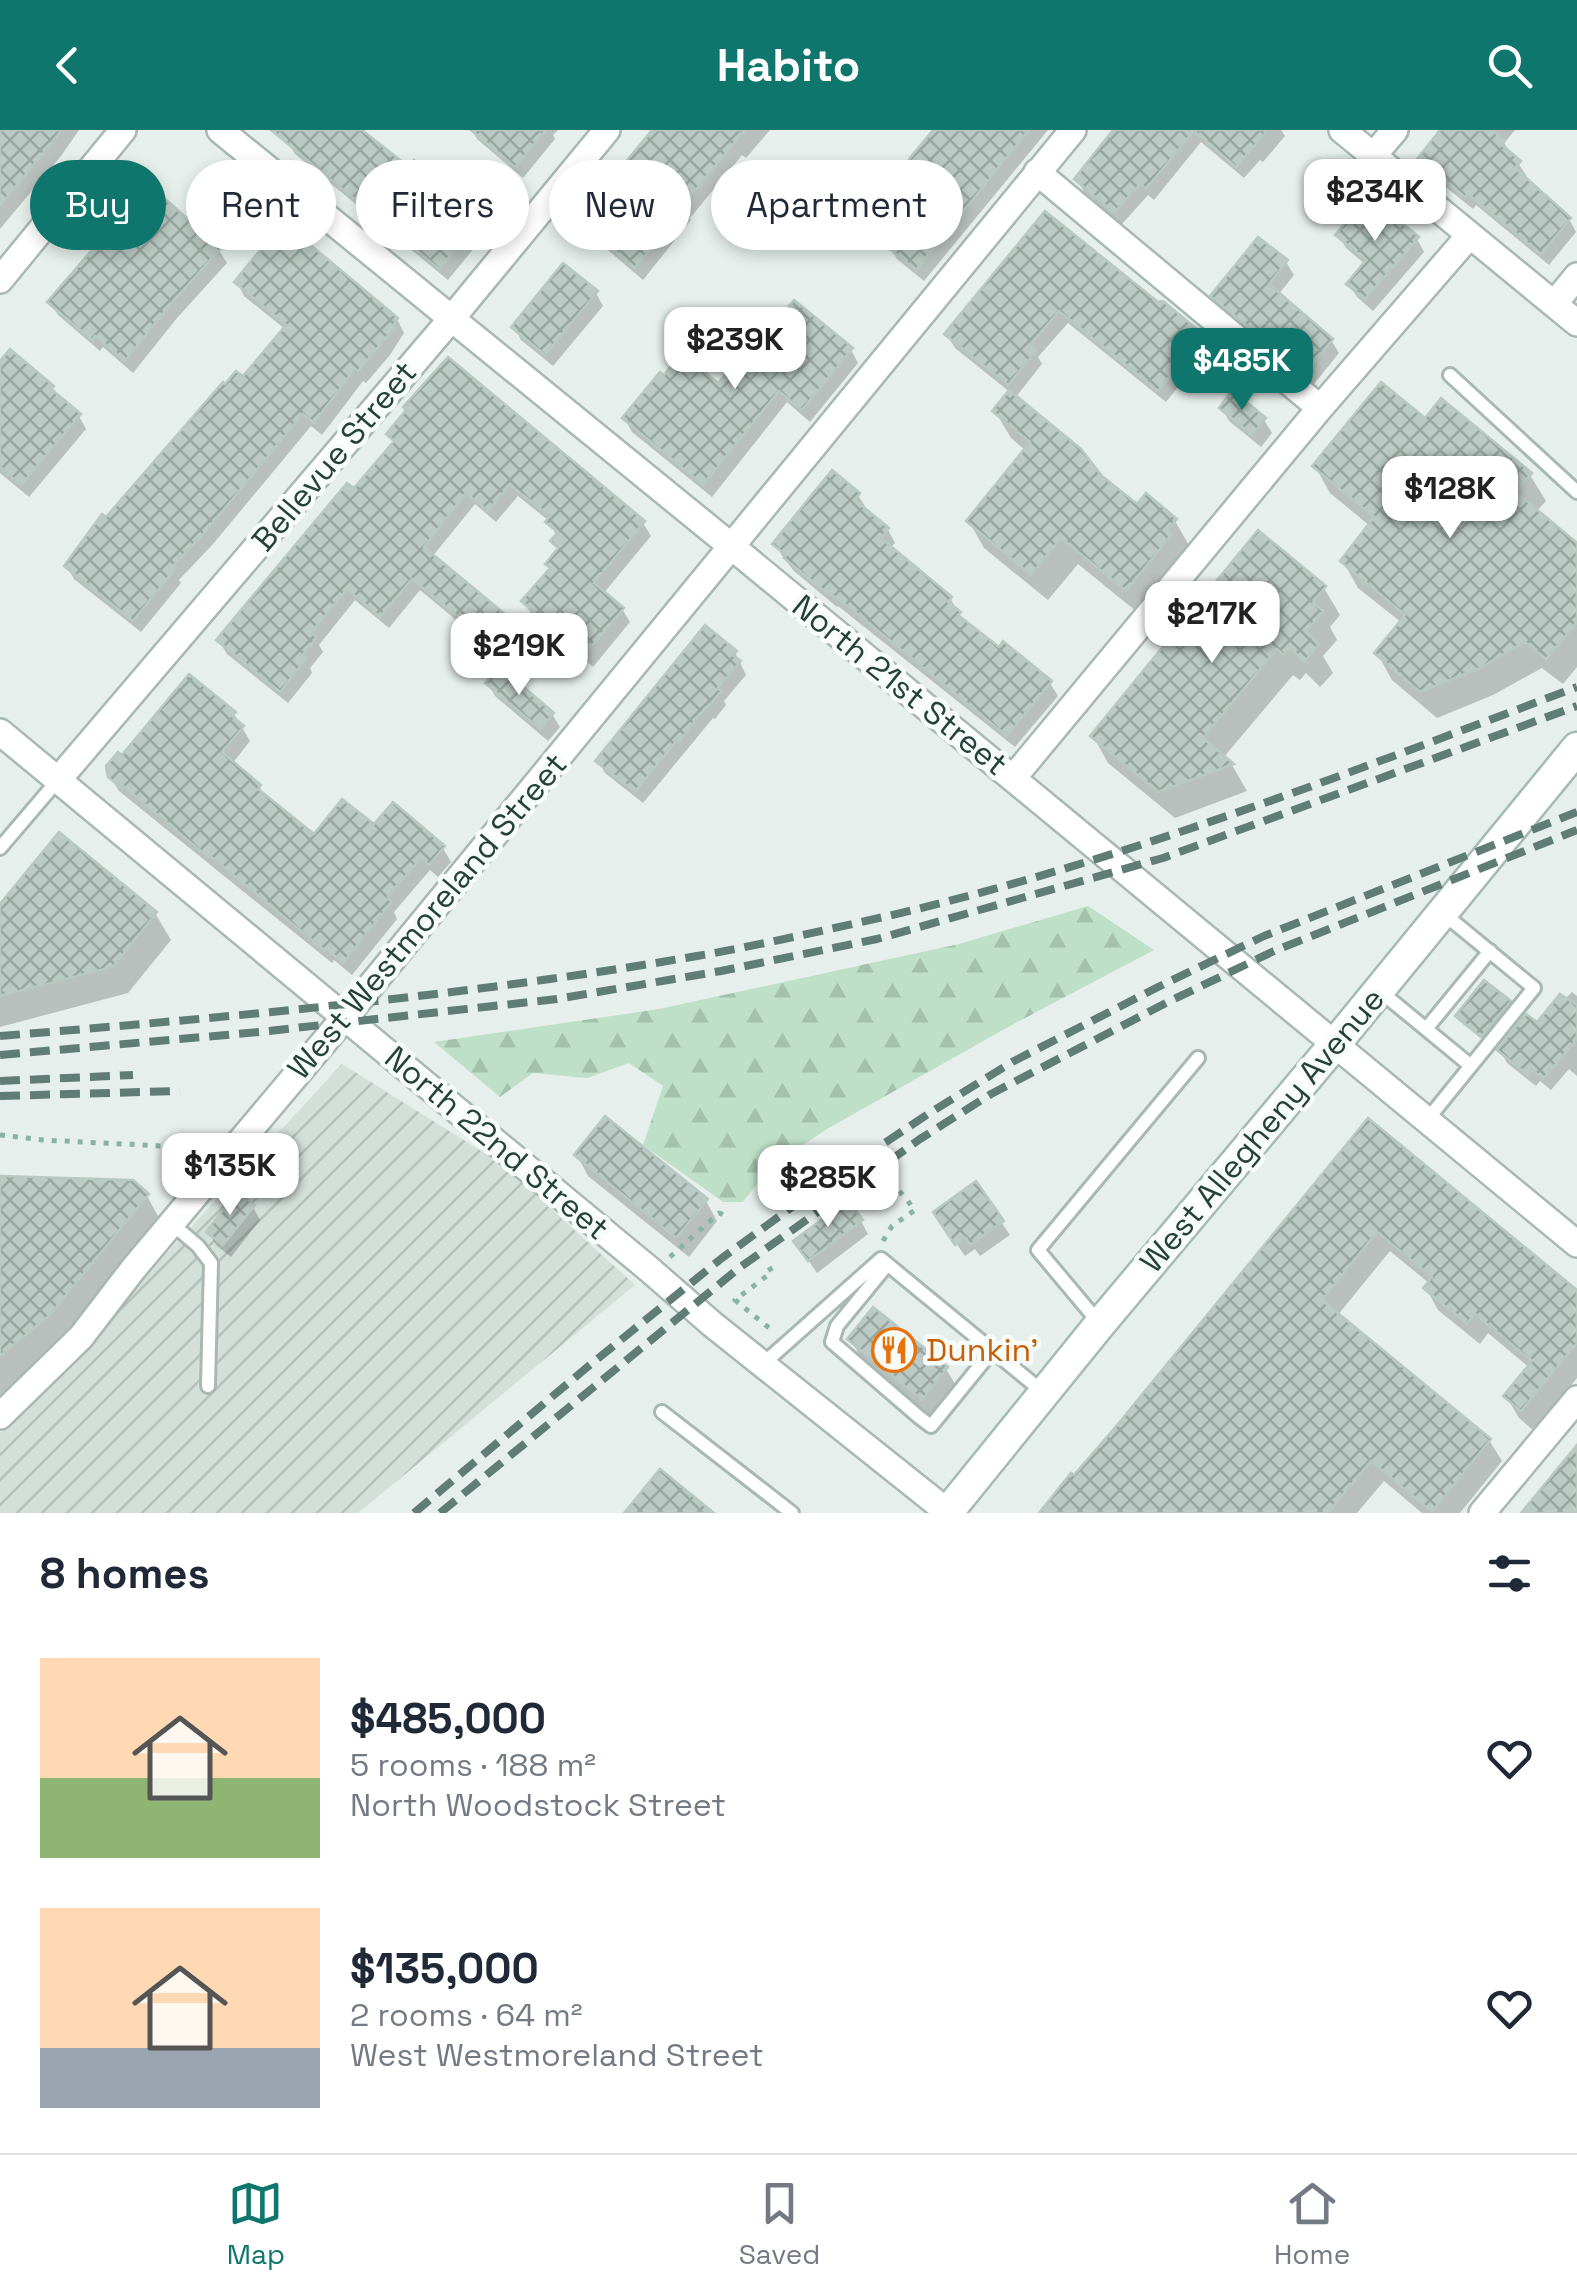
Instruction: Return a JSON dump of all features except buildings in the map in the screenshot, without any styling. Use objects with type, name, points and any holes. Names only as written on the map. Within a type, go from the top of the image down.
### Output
[{"type":"main road","name":"West Allegheny Avenue","points":[[948,1513],[1577,748]]},
{"type":"street","points":[[0,280],[123,130]]},
{"type":"street","name":"North 21st Street","points":[[220,130],[1577,1244]]},
{"type":"street","name":"Bellevue Street","points":[[58,780],[607,130]]},
{"type":"street","name":"West Westmoreland Street","points":[[0,1416],[81,1337],[1073,130]]},
{"type":"street","points":[[1342,130],[1577,323]]},
{"type":"street","points":[[1373,156],[1394,130]]},
{"type":"street","points":[[1038,172],[1320,408]]},
{"type":"street","points":[[1013,778],[1320,408],[1469,236]]},
{"type":"street","points":[[1554,304],[1577,276]]},
{"type":"street","name":"North 22nd Street","points":[[0,732],[948,1513]]},
{"type":"street","points":[[1482,1513],[1577,1399]]},
{"type":"lane","points":[[1450,375],[1577,492]]},
{"type":"lane","points":[[0,848],[58,780]]},
{"type":"lane","points":[[1427,1120],[1534,988],[1442,912]]},
{"type":"lane","points":[[1426,1029],[1490,952]]},
{"type":"lane","points":[[1379,990],[1471,1066]]},
{"type":"lane","points":[[1100,1324],[1038,1250],[1198,1058]]},
{"type":"lane","points":[[171,1223],[211,1263],[208,1386]]},
{"type":"lane","points":[[763,1364],[880,1259],[1046,1394]]},
{"type":"lane","points":[[888,1265],[837,1326],[832,1342],[919,1417],[931,1426],[992,1351]]},
{"type":"lane","points":[[662,1412],[792,1513]]},
{"type":"path","points":[[0,1135],[184,1146],[229,1154]]},
{"type":"path","points":[[892,1182],[915,1210],[892,1226]]},
{"type":"path","points":[[682,1245],[719,1213],[727,1216]]},
{"type":"path","points":[[769,1267],[772,1272],[735,1300],[788,1343]]},
{"type":"shaded area","points":[[342,1064],[502,1164],[635,1285],[358,1513],[0,1513],[0,1433]]},
{"type":"green space","points":[[1088,906],[1154,950],[827,1129],[771,1166],[743,1202],[723,1202],[643,1145],[663,1086],[629,1063],[587,1078],[533,1073],[500,1097],[434,1042],[659,1009],[959,944]]},
{"type":"railway","points":[[0,1036],[436,994],[721,952],[817,932],[976,894],[1150,842],[1577,687]]},
{"type":"railway","points":[[0,1055],[259,1032],[557,999],[877,939],[1163,858],[1577,706]]},
{"type":"railway","points":[[414,1513],[722,1258],[825,1183],[1014,1061],[1264,936],[1577,812]]},
{"type":"railway","points":[[440,1513],[739,1268],[920,1139],[991,1094],[1274,951],[1577,830]]},
{"type":"railway","points":[[0,1081],[133,1075]]},
{"type":"railway","points":[[0,1096],[180,1091]]},
{"type":"place","name":"Dunkin'","points":[[894,1350]]}]
